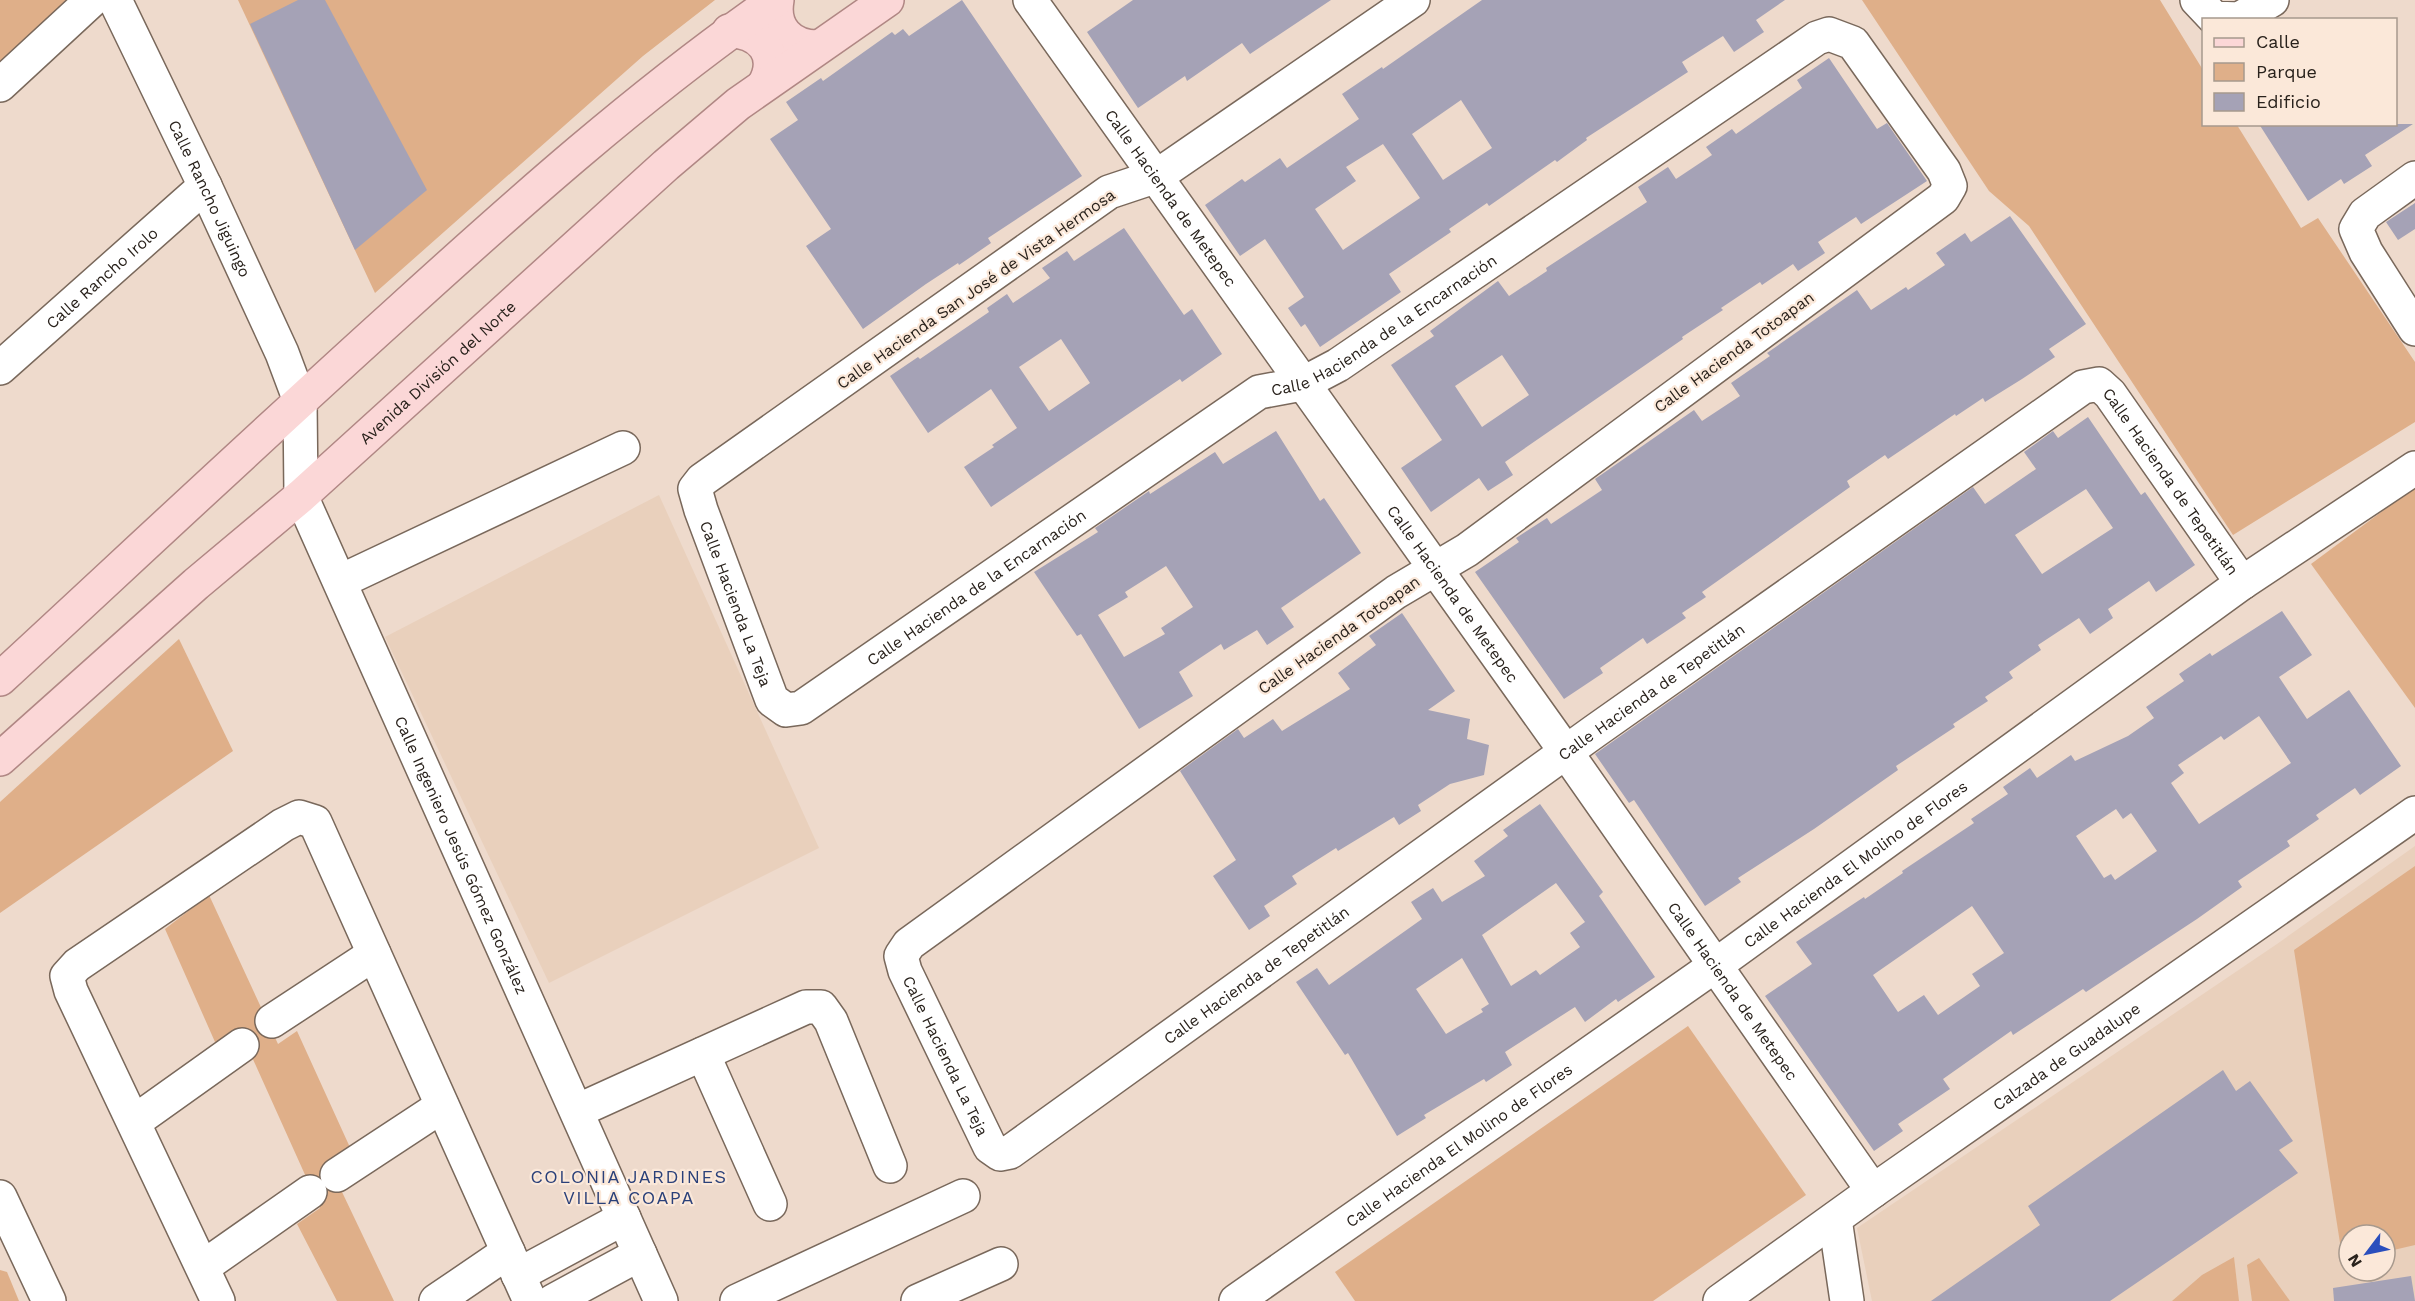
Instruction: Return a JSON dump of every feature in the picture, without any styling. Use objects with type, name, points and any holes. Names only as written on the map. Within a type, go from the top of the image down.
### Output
[{"type":"main road","points":[[0,679],[300,401],[529,194],[643,98],[729,31],[776,0]]},
{"type":"main road","points":[[776,0],[776,19],[787,37],[806,47],[818,47]]},
{"type":"main road","name":"Avenida División del Norte","points":[[0,759],[196,584],[302,496],[666,165],[738,104],[887,0]]},
{"type":"main road","points":[[729,31],[750,33],[765,47],[770,66],[769,76],[764,85]]},
{"type":"street","points":[[0,86],[92,0]]},
{"type":"street","name":"Calle Rancho Jiguingo","points":[[115,0],[205,186],[282,353],[300,401]]},
{"type":"street","name":"Calle Hacienda de Metepec","points":[[1030,0],[1566,752],[1873,1191]]},
{"type":"street","name":"Calle Hacienda San José de Vista Hermosa","points":[[695,489],[702,480],[1109,192],[1157,176],[1413,0]]},
{"type":"street","points":[[2241,18],[2272,0]]},
{"type":"street","points":[[2206,9],[2236,18]]},
{"type":"street","name":"Calle Hacienda de la Encarnación","points":[[786,710],[801,708],[1259,392],[1302,384],[1338,365],[1817,38],[1829,34],[1853,43],[1944,171],[1950,186],[1943,198]]},
{"type":"street","points":[[2415,178],[2366,214],[2356,229],[2366,252],[2415,329]]},
{"type":"street","name":"Calle Rancho Irolo","points":[[0,368],[205,186]]},
{"type":"street","name":"Calle Hacienda Totoapan","points":[[909,944],[1396,592],[1467,550],[1943,198]]},
{"type":"street","name":"Calle Hacienda de Tepetitlán","points":[[1010,1152],[1566,752],[2083,387],[2099,384],[2110,394],[2242,583]]},
{"type":"street","name":"Calle Ingeniero Jesús Gómez González","points":[[300,401],[302,496],[661,1301]]},
{"type":"street","points":[[341,581],[623,448]]},
{"type":"street","name":"Calle Hacienda El Molino de Flores","points":[[1236,1301],[1716,965],[2242,583],[2415,468]]},
{"type":"street","name":"Calle Hacienda La Teja","points":[[695,489],[772,700],[786,710]]},
{"type":"street","name":"Calzada de Guadalupe","points":[[1720,1301],[1873,1191],[2415,813]]},
{"type":"street","points":[[218,1301],[71,991],[67,976],[77,966],[283,825],[299,818],[315,822],[518,1276]]},
{"type":"street","name":"Calle Hacienda La Teja","points":[[909,944],[901,956],[905,971],[985,1137],[990,1147],[1000,1154],[1010,1152]]},
{"type":"street","points":[[272,1021],[374,954]]},
{"type":"street","points":[[577,1111],[806,1007],[821,1007],[831,1022],[890,1166]]},
{"type":"street","points":[[134,1122],[242,1046]]},
{"type":"street","points":[[703,1054],[770,1204]]},
{"type":"street","points":[[203,1267],[323,1183],[442,1106]]},
{"type":"street","points":[[737,1301],[963,1196]]},
{"type":"street","points":[[0,1197],[49,1301]]},
{"type":"street","points":[[436,1301],[518,1276],[624,1218]]},
{"type":"street","points":[[1835,1218],[1847,1301]]},
{"type":"street","points":[[553,1301],[640,1254]]},
{"type":"street","points":[[918,1301],[1000,1264]]},
{"type":"shaded area","points":[[659,495],[819,848],[549,983],[385,637]]},
{"type":"shaded area","points":[[2415,846],[2415,1301],[1872,1301],[1857,1228],[2277,944]]},
{"type":"green space","points":[[0,0],[74,0],[0,70]]},
{"type":"green space","points":[[238,0],[715,0],[643,56],[375,293]]},
{"type":"green space","points":[[1862,0],[2160,0],[2202,68],[2202,126],[2238,126],[2301,228],[2318,218],[2415,362],[2415,422],[2233,535],[2029,226],[1989,191]]},
{"type":"green space","points":[[2415,487],[2415,708],[2311,564]]},
{"type":"green space","points":[[179,639],[233,751],[0,913],[0,802]]},
{"type":"green space","points":[[2415,866],[2415,1245],[2397,1249],[2397,1223],[2337,1224],[2294,950]]},
{"type":"green space","points":[[209,895],[278,1044],[297,1031],[353,1154],[332,1171],[394,1301],[337,1301],[297,1224],[320,1208],[242,1035],[219,1051],[165,929]]},
{"type":"green space","points":[[1688,1026],[1806,1195],[1653,1301],[1355,1301],[1335,1272]]},
{"type":"green space","points":[[2234,1257],[2239,1301],[2172,1301],[2202,1275]]},
{"type":"green space","points":[[2259,1258],[2290,1301],[2252,1301],[2247,1265]]},
{"type":"green space","points":[[0,1270],[7,1272],[19,1301],[0,1301]]},
{"type":"building","points":[[298,0],[325,0],[427,190],[355,250],[250,24]]},
{"type":"building","points":[[962,0],[1082,176],[988,238],[991,243],[926,284],[863,329],[806,246],[831,229],[770,139],[798,120],[786,102],[821,78],[823,81],[892,32],[895,35],[903,29],[909,36]]},
{"type":"building","points":[[1133,0],[1331,0],[1250,54],[1242,43],[1187,81],[1185,76],[1138,108],[1087,32]]},
{"type":"building","points":[[1482,0],[1785,0],[1756,20],[1764,32],[1734,52],[1723,36],[1682,62],[1688,72],[1586,138],[1587,140],[1557,162],[1555,160],[1489,206],[1487,203],[1449,229],[1451,232],[1389,274],[1401,292],[1320,347],[1305,324],[1301,327],[1288,308],[1304,297],[1265,239],[1240,256],[1205,205],[1242,179],[1245,182],[1280,158],[1287,168],[1359,119],[1342,94],[1382,67],[1383,69]],"holes":[[[1461,100],[1492,148],[1443,180],[1412,134]],[[1383,144],[1420,198],[1343,250],[1315,209],[1356,181],[1346,167]]]},
{"type":"building","points":[[1829,58],[1877,129],[1887,123],[1927,181],[1861,224],[1856,217],[1818,242],[1825,253],[1798,271],[1793,264],[1762,285],[1760,282],[1721,308],[1723,310],[1682,337],[1683,339],[1505,462],[1513,475],[1488,491],[1479,478],[1431,512],[1401,468],[1442,440],[1391,365],[1434,336],[1430,331],[1498,281],[1509,296],[1547,271],[1546,268],[1647,202],[1638,187],[1668,167],[1676,179],[1712,155],[1706,147],[1732,129],[1736,134],[1802,88],[1797,80]],"holes":[[[1502,355],[1529,395],[1482,427],[1455,386]]]},
{"type":"building","points":[[2413,124],[2365,155],[2372,166],[2344,184],[2341,179],[2308,201],[2260,126]]},
{"type":"building","points":[[2415,203],[2415,229],[2398,240],[2386,222]]},
{"type":"building","points":[[2010,216],[2086,324],[2049,349],[2055,357],[2022,379],[1985,402],[1983,398],[1956,416],[1955,414],[1888,459],[1885,455],[1847,481],[1850,487],[1702,592],[1706,597],[1682,613],[1686,618],[1647,644],[1643,638],[1600,668],[1603,673],[1564,699],[1475,572],[1519,542],[1516,538],[1547,518],[1551,524],[1602,490],[1595,479],[1694,410],[1702,421],[1740,396],[1731,383],[1770,356],[1767,353],[1857,290],[1871,310],[1906,287],[1908,290],[1945,265],[1936,253],[1965,233],[1971,242]]},
{"type":"building","points":[[1124,228],[1184,315],[1192,309],[1222,354],[1182,382],[1180,379],[991,507],[964,467],[1017,428],[991,389],[928,433],[890,376],[918,357],[920,359],[989,312],[987,308],[1007,294],[1013,303],[1050,278],[1042,268],[1067,251],[1074,261]],"holes":[[[1061,339],[1090,383],[1049,411],[1019,367]]]},
{"type":"building","points":[[2088,417],[2141,495],[2145,492],[2195,565],[2156,592],[2149,581],[2108,609],[2113,618],[2090,634],[2079,618],[2038,645],[2041,650],[2009,672],[2013,678],[1985,697],[1988,701],[1953,724],[1955,727],[1896,766],[1898,770],[1814,829],[1738,878],[1741,882],[1705,906],[1634,800],[1629,803],[1595,754],[1973,487],[1985,504],[2036,469],[2024,452],[2053,431],[2058,438]],"holes":[[[2086,489],[2113,528],[2042,574],[2015,535]]]},
{"type":"building","points":[[1276,431],[1320,501],[1324,498],[1361,553],[1281,608],[1294,627],[1267,645],[1257,630],[1224,650],[1221,644],[1179,672],[1193,696],[1139,729],[1081,634],[1077,636],[1034,572],[1098,532],[1095,528],[1149,491],[1150,494],[1215,452],[1223,464]],"holes":[[[1166,566],[1193,607],[1161,628],[1165,634],[1124,657],[1098,615],[1128,597],[1125,592]]]},
{"type":"building","points":[[2282,611],[2312,655],[2279,677],[2307,719],[2349,690],[2401,766],[2360,795],[2355,788],[2316,815],[2319,819],[2287,841],[2290,846],[2238,881],[2242,887],[2197,919],[2086,992],[2083,989],[2013,1035],[2011,1031],[1943,1079],[1950,1089],[1898,1124],[1903,1131],[1874,1151],[1765,996],[1812,964],[1796,942],[1864,897],[1865,899],[1903,873],[1902,871],[1974,823],[1971,819],[2008,794],[2003,787],[2030,768],[2037,778],[2071,755],[2075,761],[2128,736],[2154,718],[2146,707],[2184,681],[2179,674],[2210,653],[2212,656]],"holes":[[[2259,716],[2291,763],[2199,824],[2171,783],[2184,773],[2178,765],[2221,736],[2224,740]],[[2116,809],[2123,819],[2131,813],[2157,851],[2115,880],[2111,874],[2104,878],[2076,836]],[[1972,906],[2004,953],[1972,974],[1980,986],[1938,1015],[1924,995],[1898,1012],[1873,975]]]},
{"type":"building","points":[[1402,613],[1455,691],[1428,710],[1470,719],[1467,739],[1489,745],[1484,775],[1450,784],[1418,805],[1421,811],[1399,825],[1394,817],[1338,851],[1336,848],[1292,876],[1297,884],[1264,906],[1270,916],[1249,930],[1213,876],[1236,860],[1180,771],[1238,729],[1244,738],[1273,719],[1282,731],[1350,689],[1338,673],[1376,645],[1369,636]]},
{"type":"building","points":[[1540,804],[1603,892],[1599,896],[1655,977],[1618,1002],[1616,999],[1585,1022],[1575,1007],[1505,1052],[1512,1065],[1486,1082],[1484,1079],[1424,1115],[1426,1118],[1397,1136],[1348,1053],[1345,1055],[1296,982],[1317,968],[1329,985],[1422,919],[1411,902],[1433,888],[1442,902],[1485,876],[1474,861],[1508,836],[1503,830]],"holes":[[[1556,883],[1585,922],[1570,933],[1580,947],[1540,975],[1536,970],[1511,986],[1482,935]],[[1462,958],[1489,1004],[1481,1009],[1483,1012],[1446,1034],[1416,989]]]},
{"type":"building","points":[[2223,1070],[2236,1091],[2250,1081],[2293,1141],[2279,1150],[2298,1173],[2110,1301],[1931,1301],[2040,1225],[2028,1206]]},
{"type":"building","points":[[2411,1276],[2415,1301],[2334,1301],[2333,1288],[2366,1283],[2397,1283],[2397,1278]]},
{"type":"district","name":"COLONIA JARDINES VILLA COAPA","points":[[629,1186]]}]
